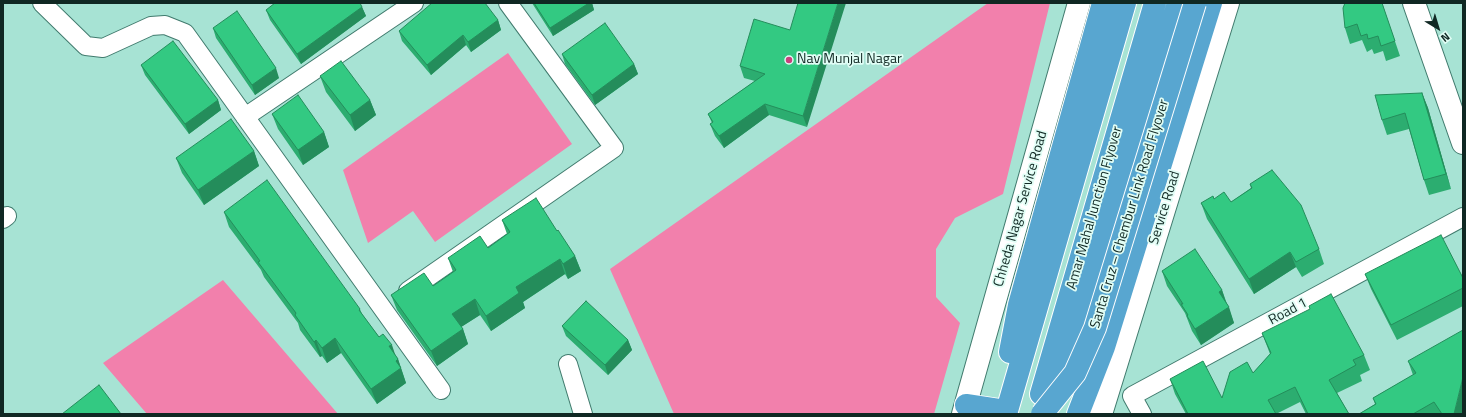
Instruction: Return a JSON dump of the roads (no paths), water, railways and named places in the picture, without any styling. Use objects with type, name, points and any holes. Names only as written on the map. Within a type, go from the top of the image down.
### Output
[{"type":"highway","points":[[964,410],[1001,413],[1018,305],[1103,3]]},
{"type":"highway","name":"Amar Mahal Junction Flyover","points":[[1001,413],[1125,3]]},
{"type":"highway","name":"Amar Mahal Junction Flyover","points":[[1035,414],[1155,3]]},
{"type":"highway","points":[[1047,414],[1082,323],[1178,3]]},
{"type":"highway","name":"Santa Cruz – Chembur Link Road Flyover","points":[[1042,414],[1076,373],[1095,328],[1195,3]]},
{"type":"highway","name":"Santa Cruz – Chembur Link Road Flyover","points":[[1078,414],[1104,347],[1211,3]]},
{"type":"street","points":[[42,3],[86,46],[103,48],[151,26],[165,25],[185,33],[441,390]]},
{"type":"street","points":[[245,117],[414,3]]},
{"type":"street","points":[[382,308],[614,148],[508,3]]},
{"type":"street","name":"Chheda Nagar Service Road","points":[[964,410],[1079,3]]},
{"type":"street","name":"Service Road","points":[[1101,414],[1228,3]]},
{"type":"street","points":[[1414,3],[1463,143]]},
{"type":"street","name":"Road 1","points":[[1142,414],[1132,396],[1463,217]]},
{"type":"street","points":[[568,364],[583,414]]},
{"type":"place","name":"Nav Munjal Nagar","points":[[789,60]]}]
